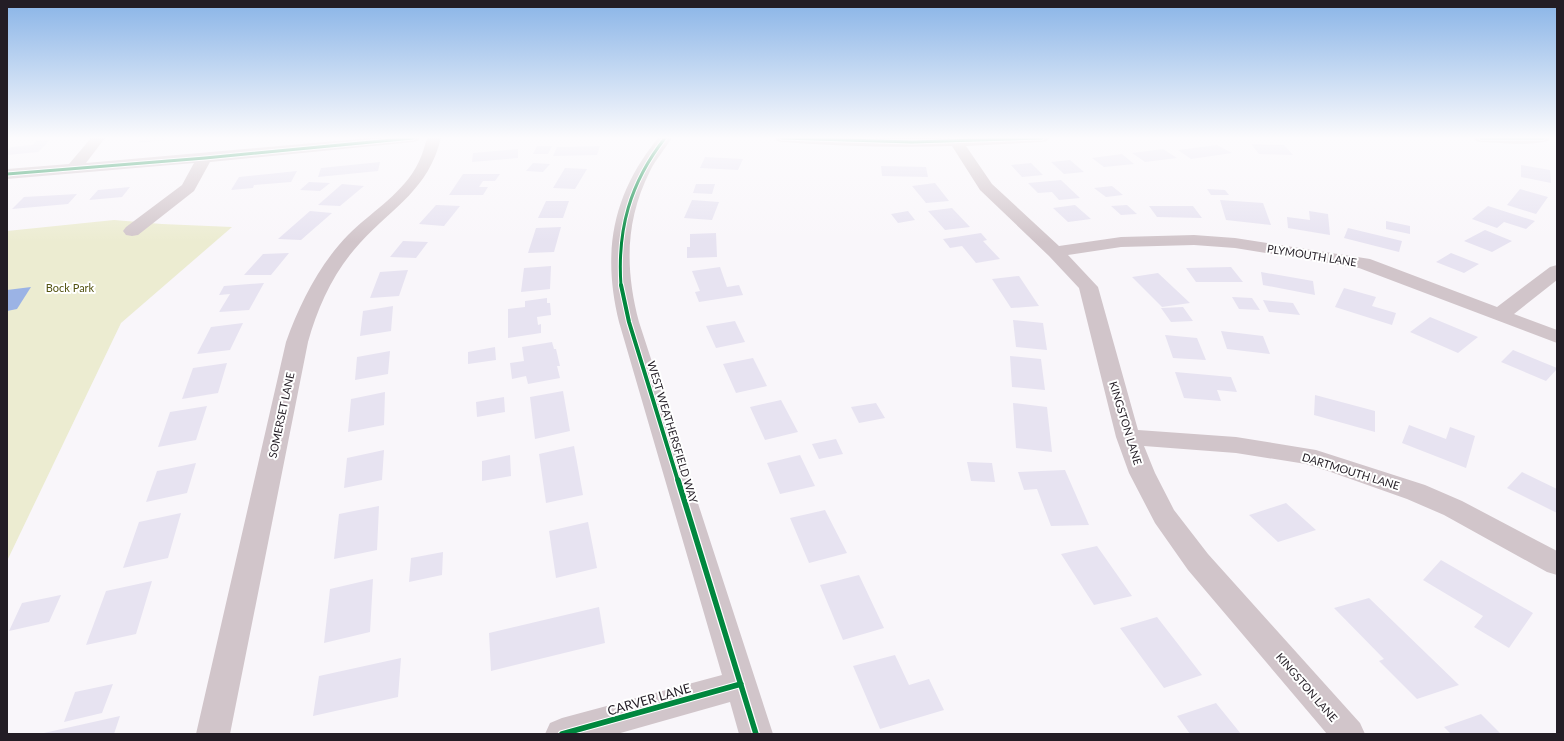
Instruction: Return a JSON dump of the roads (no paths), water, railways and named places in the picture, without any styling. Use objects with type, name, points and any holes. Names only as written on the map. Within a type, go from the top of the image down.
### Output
[{"type":"street","points":[[7,174],[23,173]]},
{"type":"street","points":[[132,232],[188,188],[197,173]]},
{"type":"street","name":"SOMERSET LANE","points":[[213,734],[297,342],[304,318],[315,294],[332,266],[354,239],[407,189],[421,173]]},
{"type":"street","name":"WEST WEATHERSFIELD WAY","points":[[642,173],[623,224],[620,253],[621,286],[629,322],[756,734]]},
{"type":"street","name":"KINGSTON LANE","points":[[976,173],[986,188],[1055,252],[1088,287],[1128,437],[1142,473],[1164,516],[1198,562],[1348,734]]},
{"type":"street","name":"PLYMOUTH LANE","points":[[1055,252],[1129,241],[1194,240],[1236,243],[1363,263],[1501,314],[1557,337]]},
{"type":"street","points":[[1501,314],[1557,271]]},
{"type":"street","name":"DARTMOUTH LANE","points":[[1128,437],[1243,446],[1307,456],[1416,492],[1453,508],[1557,564]]},
{"type":"street","name":"CARVER LANE","points":[[562,734],[741,684]]},
{"type":"water","points":[[31,287],[17,309],[7,311],[7,290]]},
{"type":"park label","name":"Bock Park","points":[[70,287]]}]
